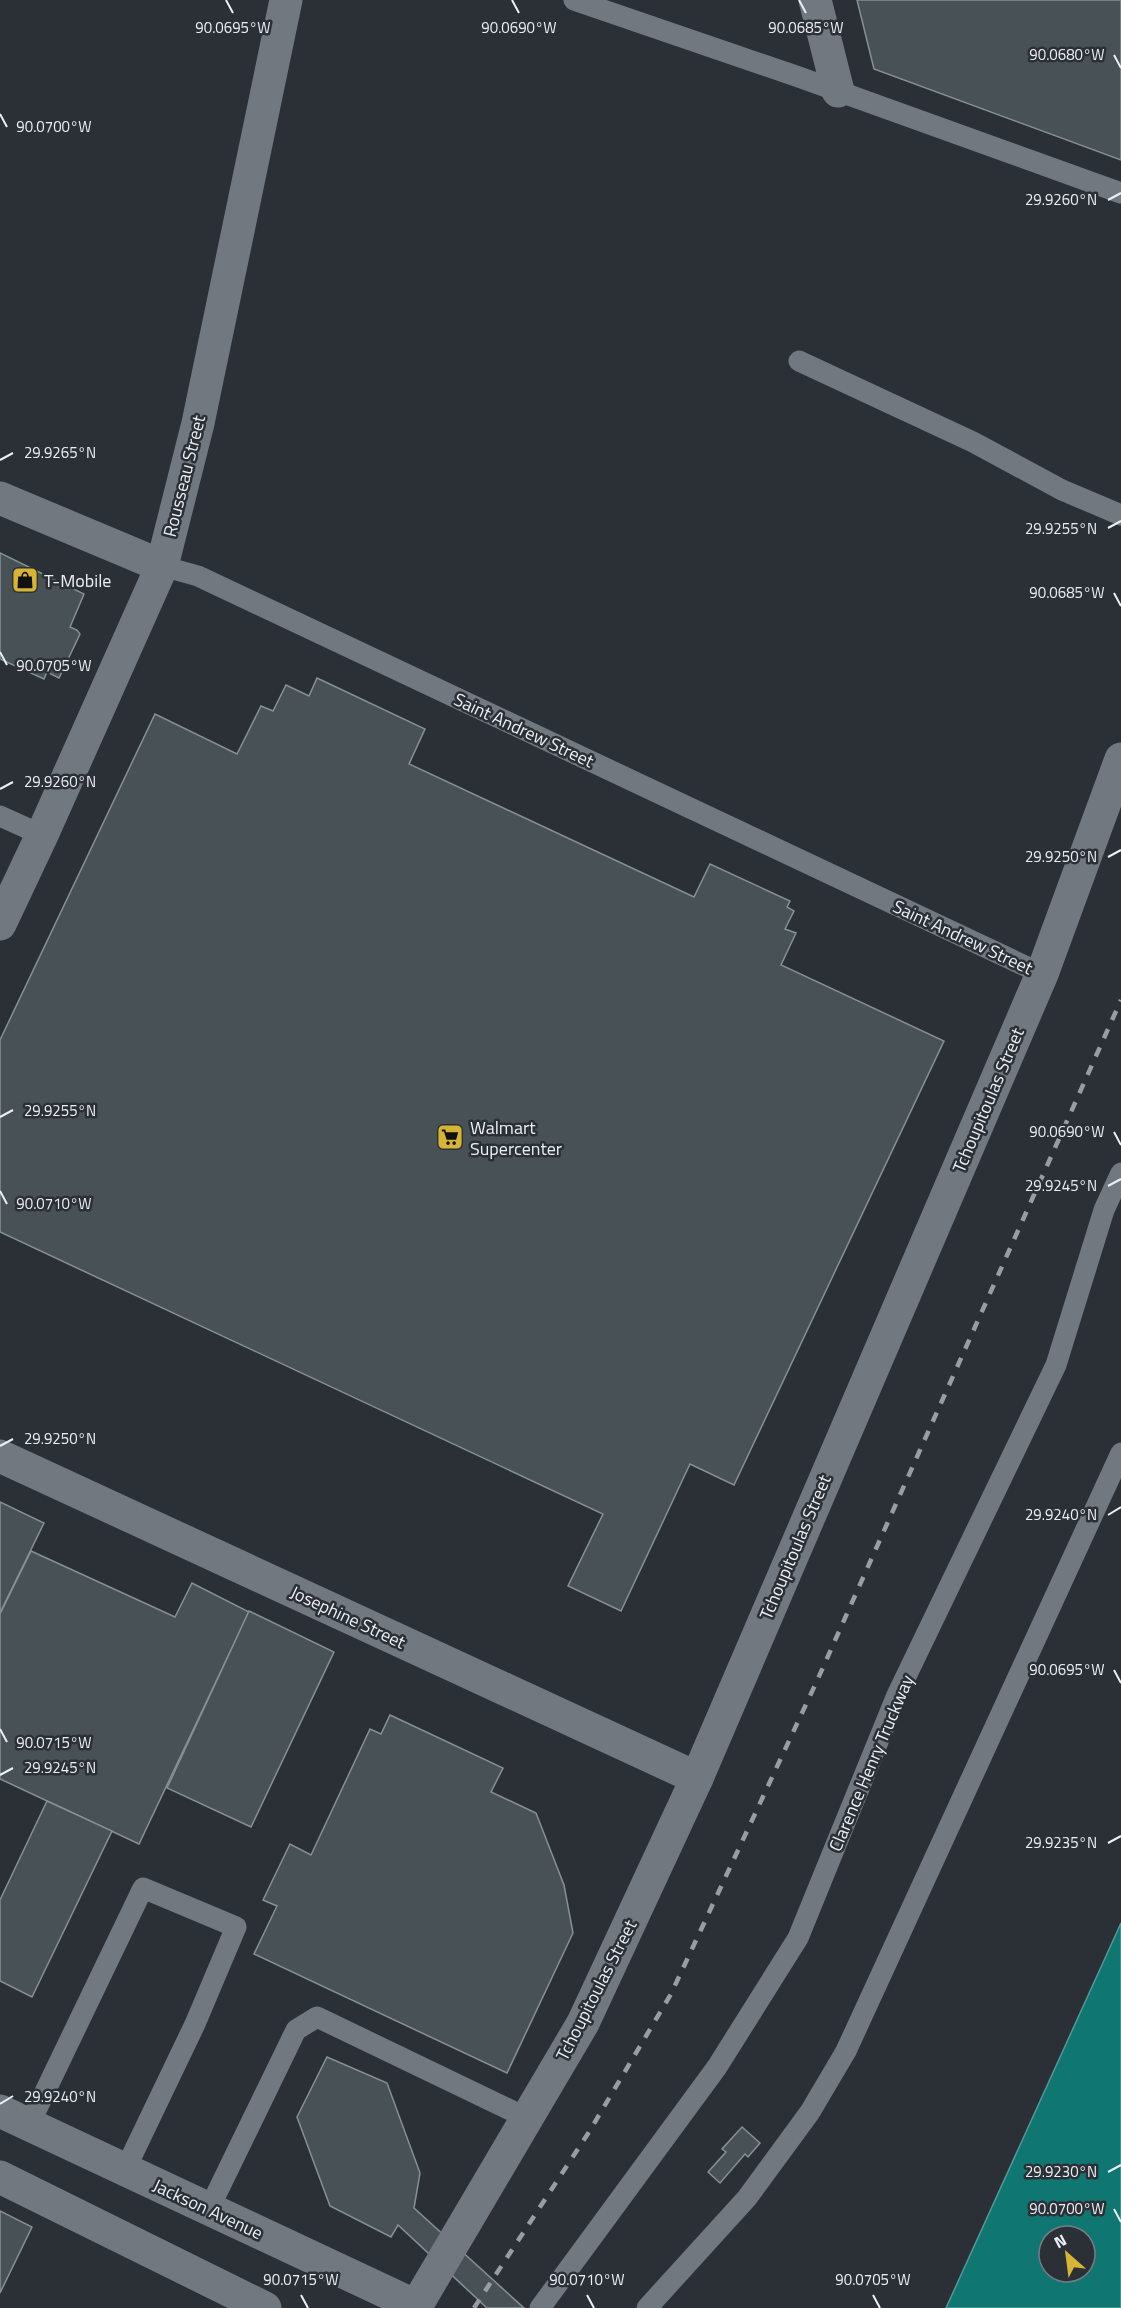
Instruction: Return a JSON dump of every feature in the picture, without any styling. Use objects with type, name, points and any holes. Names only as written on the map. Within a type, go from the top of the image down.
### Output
[{"type":"street","name":"Rousseau Street","points":[[0,924],[162,566],[198,423],[286,0]]},
{"type":"street","points":[[815,0],[838,91]]},
{"type":"street","name":"Saint Andrew Street","points":[[0,498],[162,566]]},
{"type":"street","name":"Tchoupitoulas Street","points":[[415,2307],[583,2023],[697,1778],[1042,974],[1121,759]]},
{"type":"street","name":"Josephine Street","points":[[0,1456],[697,1778]]},
{"type":"street","name":"Jackson Avenue","points":[[0,2111],[415,2307]]},
{"type":"street","points":[[0,2177],[264,2308]]},
{"type":"lane","points":[[574,0],[838,91],[1121,193]]},
{"type":"lane","points":[[799,361],[973,442],[1062,490],[1121,515]]},
{"type":"lane","name":"Saint Andrew Street","points":[[162,566],[209,581],[1042,974]]},
{"type":"lane","points":[[0,816],[42,835]]},
{"type":"lane","name":"Clarence Henry Truckway","points":[[540,2308],[717,2067],[798,1938],[897,1695],[1056,1365],[1104,1210],[1121,1173]]},
{"type":"lane","points":[[648,2308],[747,2198],[810,2112],[846,2051],[1121,1453]]},
{"type":"lane","points":[[29,2125],[143,1888],[236,1927],[195,2024],[125,2170]]},
{"type":"lane","points":[[209,2209],[296,2030],[317,2017],[527,2118]]},
{"type":"shaded area","points":[[1121,1923],[1121,2308],[946,2308]]},
{"type":"building","points":[[857,0],[1121,0],[1121,160],[874,69]]},
{"type":"building","points":[[0,553],[84,594],[70,627],[80,634],[59,678],[47,672],[44,679],[0,659]]},
{"type":"building","name":"Walmart Supercenter","points":[[317,678],[425,729],[409,764],[694,897],[710,864],[790,901],[787,907],[794,911],[785,929],[796,933],[781,965],[944,1041],[734,1485],[690,1464],[621,1611],[568,1586],[603,1514],[0,1232],[0,1040],[155,714],[237,754],[261,706],[273,711],[286,685],[309,696]]},
{"type":"building","points":[[0,1502],[44,1523],[0,1613]]},
{"type":"building","points":[[31,1551],[175,1617],[192,1583],[249,1612],[139,1844],[0,1779],[0,1614]]},
{"type":"building","points":[[249,1611],[334,1652],[251,1827],[167,1788]]},
{"type":"building","points":[[390,1715],[503,1768],[491,1792],[536,1813],[564,1885],[573,1933],[507,2073],[254,1954],[277,1906],[263,1900],[290,1844],[311,1855],[370,1729],[381,1734]]},
{"type":"building","points":[[47,1801],[112,1831],[32,1997],[0,1981],[0,1900]]},
{"type":"building","points":[[327,2057],[387,2083],[420,2173],[414,2208],[524,2308],[487,2308],[398,2225],[391,2237],[330,2206],[297,2117]]},
{"type":"building","points":[[742,2127],[760,2143],[748,2157],[745,2154],[720,2183],[708,2172],[726,2152],[722,2149]]},
{"type":"building","points":[[0,2211],[32,2227],[0,2293]]},
{"type":"railway","points":[[474,2308],[589,2132],[671,1994],[816,1683],[1121,1000]]},
{"type":"place","name":"T-Mobile","points":[[25,580]]},
{"type":"place","name":"Walmart Supercenter","points":[[450,1137]]}]
